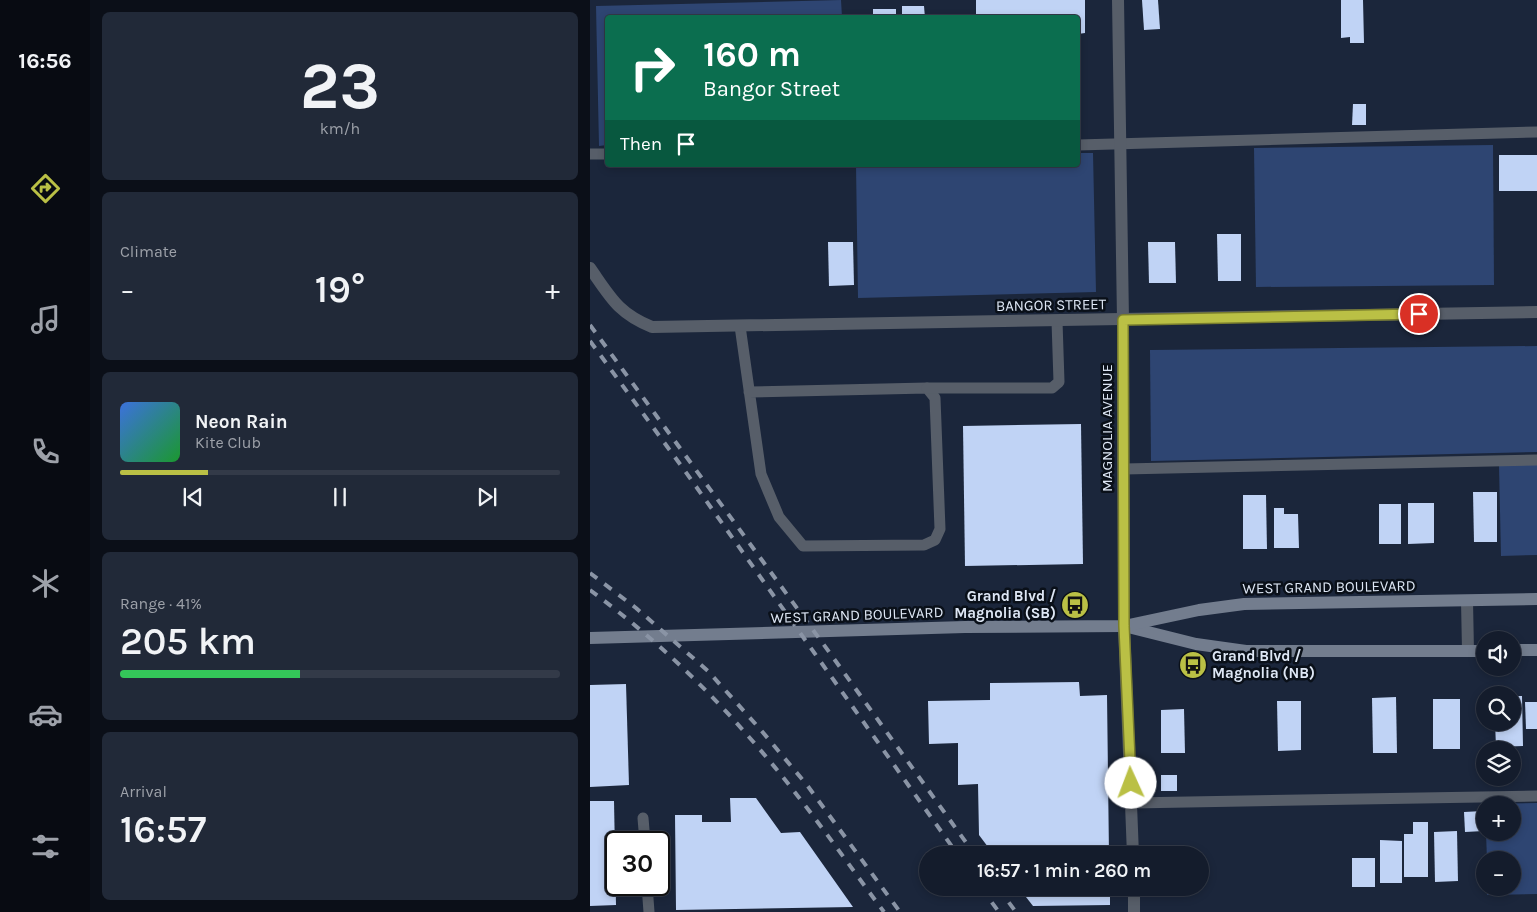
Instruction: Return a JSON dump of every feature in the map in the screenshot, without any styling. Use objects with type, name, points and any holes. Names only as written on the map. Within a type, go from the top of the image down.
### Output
[{"type":"main road","name":"WEST GRAND BOULEVARD","points":[[590,638],[965,627],[1124,626],[1199,610],[1244,604],[1537,599]]},
{"type":"main road","name":"WEST GRAND BOULEVARD","points":[[1124,626],[1196,644],[1246,651],[1476,651]]},
{"type":"main road","points":[[1521,650],[1537,650]]},
{"type":"street","name":"MAGNOLIA AVENUE","points":[[1118,0],[1123,320],[1124,626],[1133,846]]},
{"type":"street","name":"BANGOR STREET","points":[[590,268],[616,304],[625,313],[635,320],[652,327],[1537,312]]},
{"type":"street","points":[[1467,601],[1468,651]]},
{"type":"street","points":[[1134,896],[1134,912]]},
{"type":"lane","points":[[1080,145],[1537,132]]},
{"type":"lane","points":[[590,154],[605,154]]},
{"type":"lane","points":[[749,392],[927,388],[1052,388],[1059,382],[1057,321]]},
{"type":"lane","points":[[740,326],[761,474],[779,517],[803,546],[924,545],[935,540],[940,529],[935,398],[927,388]]},
{"type":"lane","points":[[1124,469],[1537,460]]},
{"type":"lane","points":[[1132,803],[1537,796]]},
{"type":"lane","points":[[643,818],[644,831]]},
{"type":"lane","points":[[647,896],[648,912]]},
{"type":"shaded area","points":[[841,0],[842,15],[605,15],[605,145],[599,146],[596,6]]},
{"type":"shaded area","points":[[1493,145],[1494,285],[1256,287],[1254,148]]},
{"type":"shaded area","points":[[1080,153],[1093,153],[1096,292],[858,298],[856,167],[1080,167]]},
{"type":"shaded area","points":[[1537,346],[1537,452],[1151,461],[1150,350]]},
{"type":"shaded area","points":[[1499,465],[1537,465],[1537,555],[1501,556]]},
{"type":"shaded area","points":[[1521,803],[1537,803],[1537,894],[1521,894],[1521,851],[1487,851],[1486,841],[1521,841]]},
{"type":"building","points":[[976,0],[1085,0],[1085,33],[1080,34],[1080,15],[976,15]]},
{"type":"building","points":[[1142,0],[1158,0],[1160,29],[1144,30]]},
{"type":"building","points":[[1341,0],[1363,0],[1364,43],[1350,43],[1350,37],[1341,38]]},
{"type":"building","points":[[902,6],[924,6],[925,15],[902,15]]},
{"type":"building","points":[[873,9],[896,9],[896,15],[873,15]]},
{"type":"building","points":[[845,14],[868,14],[868,15]]},
{"type":"building","points":[[1353,104],[1366,104],[1366,125],[1352,125]]},
{"type":"building","points":[[1499,155],[1537,155],[1537,191],[1499,191]]},
{"type":"building","points":[[1217,234],[1241,234],[1241,281],[1218,281]]},
{"type":"building","points":[[828,242],[853,242],[854,285],[829,286]]},
{"type":"building","points":[[1148,242],[1175,242],[1176,283],[1149,283]]},
{"type":"building","points":[[1081,424],[1083,564],[965,566],[963,426]]},
{"type":"building","points":[[1473,492],[1497,492],[1497,542],[1474,542]]},
{"type":"building","points":[[1243,495],[1266,495],[1267,549],[1243,549]]},
{"type":"building","points":[[1408,503],[1434,503],[1434,543],[1408,544]]},
{"type":"building","points":[[1379,504],[1401,504],[1401,544],[1379,544]]},
{"type":"building","points":[[1274,508],[1284,508],[1284,514],[1298,514],[1299,548],[1274,548]]},
{"type":"building","points":[[1079,682],[1080,696],[1107,695],[1109,846],[987,846],[979,835],[978,784],[958,785],[958,743],[929,744],[928,701],[990,700],[990,683]]},
{"type":"building","points":[[626,684],[629,785],[590,787],[590,685]]},
{"type":"building","points":[[1522,696],[1523,746],[1521,746],[1521,741],[1496,741],[1495,731],[1521,731]]},
{"type":"building","points":[[1396,697],[1397,753],[1373,753],[1372,698]]},
{"type":"building","points":[[1433,699],[1460,699],[1460,749],[1433,749]]},
{"type":"building","points":[[1277,701],[1301,701],[1301,750],[1278,751]]},
{"type":"building","points":[[1525,702],[1537,702],[1537,729],[1526,729]]},
{"type":"building","points":[[1184,709],[1185,753],[1161,753],[1161,710]]},
{"type":"building","points":[[1161,775],[1177,775],[1177,791],[1161,791]]},
{"type":"building","points":[[730,798],[756,798],[781,833],[800,832],[853,907],[676,910],[675,815],[702,815],[702,822],[731,822]]},
{"type":"building","points":[[590,801],[614,801],[615,831],[605,831],[605,896],[616,896],[616,905],[590,906]]},
{"type":"building","points":[[1476,811],[1476,831],[1465,832],[1464,812]]},
{"type":"building","points":[[1413,822],[1428,822],[1428,877],[1404,877],[1404,834],[1413,834]]},
{"type":"building","points":[[1457,831],[1458,881],[1435,882],[1434,832]]},
{"type":"building","points":[[1380,840],[1402,841],[1402,883],[1380,883]]},
{"type":"building","points":[[1352,858],[1375,858],[1375,887],[1352,887]]},
{"type":"building","points":[[1025,896],[1110,896],[1110,905],[1033,906]]},
{"type":"railway","points":[[590,325],[969,846]]},
{"type":"railway","points":[[590,341],[685,471],[952,846]]},
{"type":"railway","points":[[590,573],[636,608],[708,671],[807,785],[900,912]]},
{"type":"railway","points":[[590,590],[653,641],[731,717],[802,801],[884,912]]},
{"type":"railway","points":[[987,896],[999,912]]},
{"type":"railway","points":[[1004,896],[1016,912]]},
{"type":"place","name":"Grand Blvd / Magnolia (SB)","points":[[1075,605]]},
{"type":"place","name":"Grand Blvd / Magnolia (NB)","points":[[1193,665]]},
{"type":"route","points":[[1131,783],[1124,626],[1123,320],[1419,314]]}]
